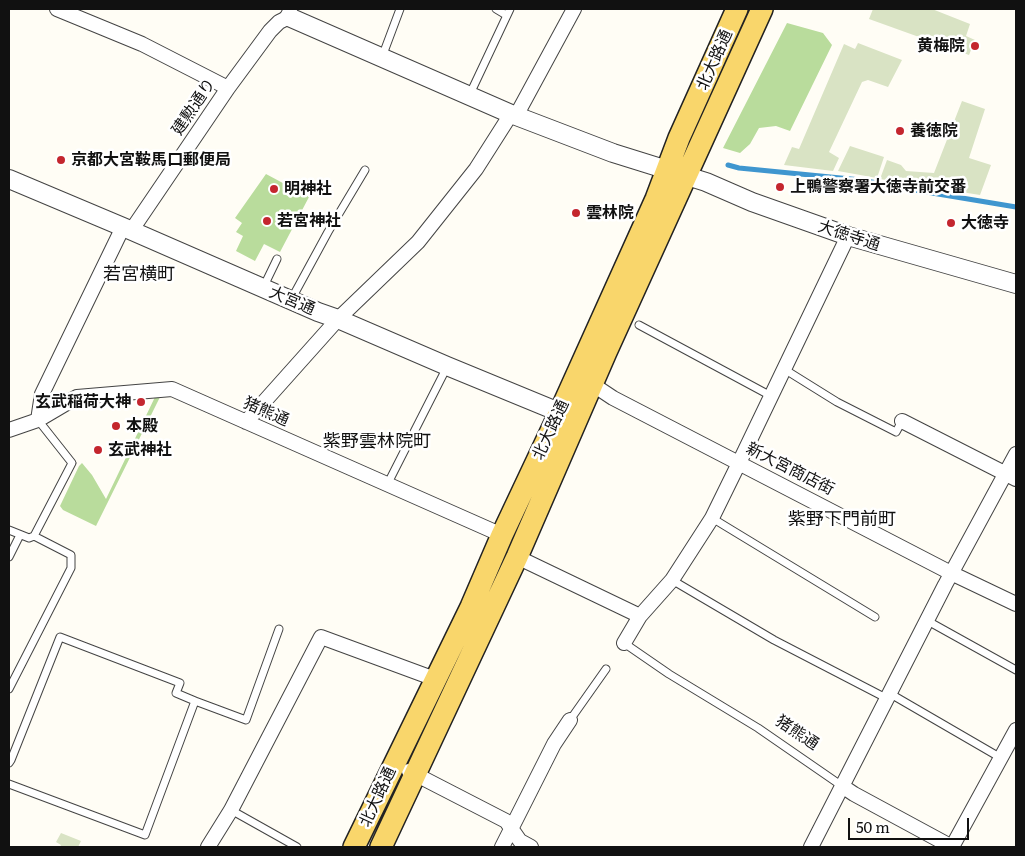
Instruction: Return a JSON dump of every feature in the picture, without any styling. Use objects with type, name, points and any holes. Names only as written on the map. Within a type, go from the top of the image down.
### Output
[{"type":"main road","name":"北大路通","points":[[677,173],[679,138],[738,9]]},
{"type":"main road","name":"北大路通","points":[[354,847],[471,607],[502,536],[568,415],[677,173],[762,9]]},
{"type":"main road","name":"北大路通","points":[[381,847],[517,557],[564,449],[568,415]]},
{"type":"street","points":[[57,9],[142,44],[228,88]]},
{"type":"street","points":[[246,422],[338,319],[418,242],[476,169],[514,115],[574,9]]},
{"type":"street","name":"建勲通り","points":[[38,420],[42,394],[127,229],[270,31],[290,13]]},
{"type":"street","name":"大徳寺通","points":[[290,13],[382,58],[469,96],[612,153],[706,182],[752,202],[848,236],[1016,284]]},
{"type":"street","name":"大宮通","points":[[9,179],[318,312],[568,415]]},
{"type":"street","points":[[624,643],[640,616],[672,580],[712,518],[848,236]]},
{"type":"street","name":"新大宮商店街","points":[[584,381],[613,398],[951,573],[1016,604]]},
{"type":"street","name":"猪熊通","points":[[9,430],[38,420],[77,396],[172,389],[502,536]]},
{"type":"street","points":[[902,421],[1011,476]]},
{"type":"street","points":[[811,847],[951,573],[1011,476],[1016,454]]},
{"type":"street","points":[[517,557],[640,616]]},
{"type":"street","points":[[208,847],[232,810],[322,637],[435,679]]},
{"type":"street","points":[[502,847],[554,744],[570,720]]},
{"type":"street","points":[[952,847],[1001,758],[1012,746],[1016,730]]},
{"type":"street","points":[[394,764],[506,821],[520,841],[531,847]]},
{"type":"street","name":"猪熊通","points":[[842,786],[952,847]]},
{"type":"lane","points":[[382,58],[400,9]]},
{"type":"lane","points":[[469,96],[508,12],[496,9]]},
{"type":"lane","points":[[291,300],[365,170]]},
{"type":"lane","points":[[263,288],[277,260]]},
{"type":"lane","points":[[640,325],[771,396]]},
{"type":"lane","points":[[387,485],[447,366]]},
{"type":"lane","points":[[784,369],[837,402],[896,432],[902,421]]},
{"type":"lane","points":[[9,530],[29,538],[34,536],[72,463],[38,420]]},
{"type":"lane","points":[[712,518],[874,617]]},
{"type":"lane","points":[[9,557],[20,534]]},
{"type":"lane","points":[[9,689],[71,568],[71,556],[34,536]]},
{"type":"lane","points":[[672,580],[774,640],[888,696],[1001,758]]},
{"type":"lane","points":[[926,620],[1016,670]]},
{"type":"lane","points":[[9,763],[60,637],[180,683],[176,694],[246,720],[279,629]]},
{"type":"lane","name":"猪熊通","points":[[624,643],[669,674],[758,728],[842,786]]},
{"type":"lane","points":[[570,720],[606,669]]},
{"type":"lane","points":[[9,784],[145,835],[195,701]]},
{"type":"lane","points":[[232,810],[298,847]]},
{"type":"green space","points":[[873,9],[932,9],[970,24],[966,36],[975,40],[969,55],[869,19]]},
{"type":"green space","points":[[787,23],[823,33],[832,45],[790,131],[776,126],[759,128],[750,144],[740,153],[723,148]]},
{"type":"green space","points":[[858,43],[902,60],[888,87],[868,80],[862,82],[829,152],[839,158],[833,171],[784,165],[792,147],[799,149],[844,44],[855,49]]},
{"type":"green space","points":[[962,101],[985,109],[969,158],[991,165],[980,195],[880,179],[887,160],[901,165],[906,171],[934,173]]},
{"type":"green space","points":[[850,146],[884,157],[877,178],[838,171]]},
{"type":"green space","name":"若宮神社","points":[[266,174],[309,197],[280,252],[264,244],[255,261],[236,251],[243,236],[236,232],[242,223],[235,218]]},
{"type":"green space","points":[[155,397],[160,397],[96,526],[63,510],[60,506],[82,463],[92,475],[106,499]]},
{"type":"green space","points":[[61,833],[81,841],[78,847],[60,847],[61,845],[56,842]]},
{"type":"waterway","points":[[728,165],[739,168],[861,180],[1016,207]]},
{"type":"place","name":"黄梅院","points":[[975,46]]},
{"type":"place","name":"養徳院","points":[[900,131]]},
{"type":"place","name":"京都大宮鞍馬口郵便局","points":[[61,160]]},
{"type":"place","name":"上鴨警察署大徳寺前交番","points":[[780,187]]},
{"type":"place","name":"明神社","points":[[274,189]]},
{"type":"place","name":"雲林院","points":[[576,213]]},
{"type":"place","name":"若宮神社","points":[[267,221]]},
{"type":"place","name":"大徳寺","points":[[951,223]]},
{"type":"place","name":"玄武稲荷大神","points":[[141,402]]},
{"type":"place","name":"本殿","points":[[116,426]]},
{"type":"place","name":"玄武神社","points":[[98,450]]},
{"type":"district","name":"若宮横町","points":[[139,275]]},
{"type":"district","name":"紫野雲林院町","points":[[377,442]]},
{"type":"district","name":"紫野下門前町","points":[[842,520]]}]
